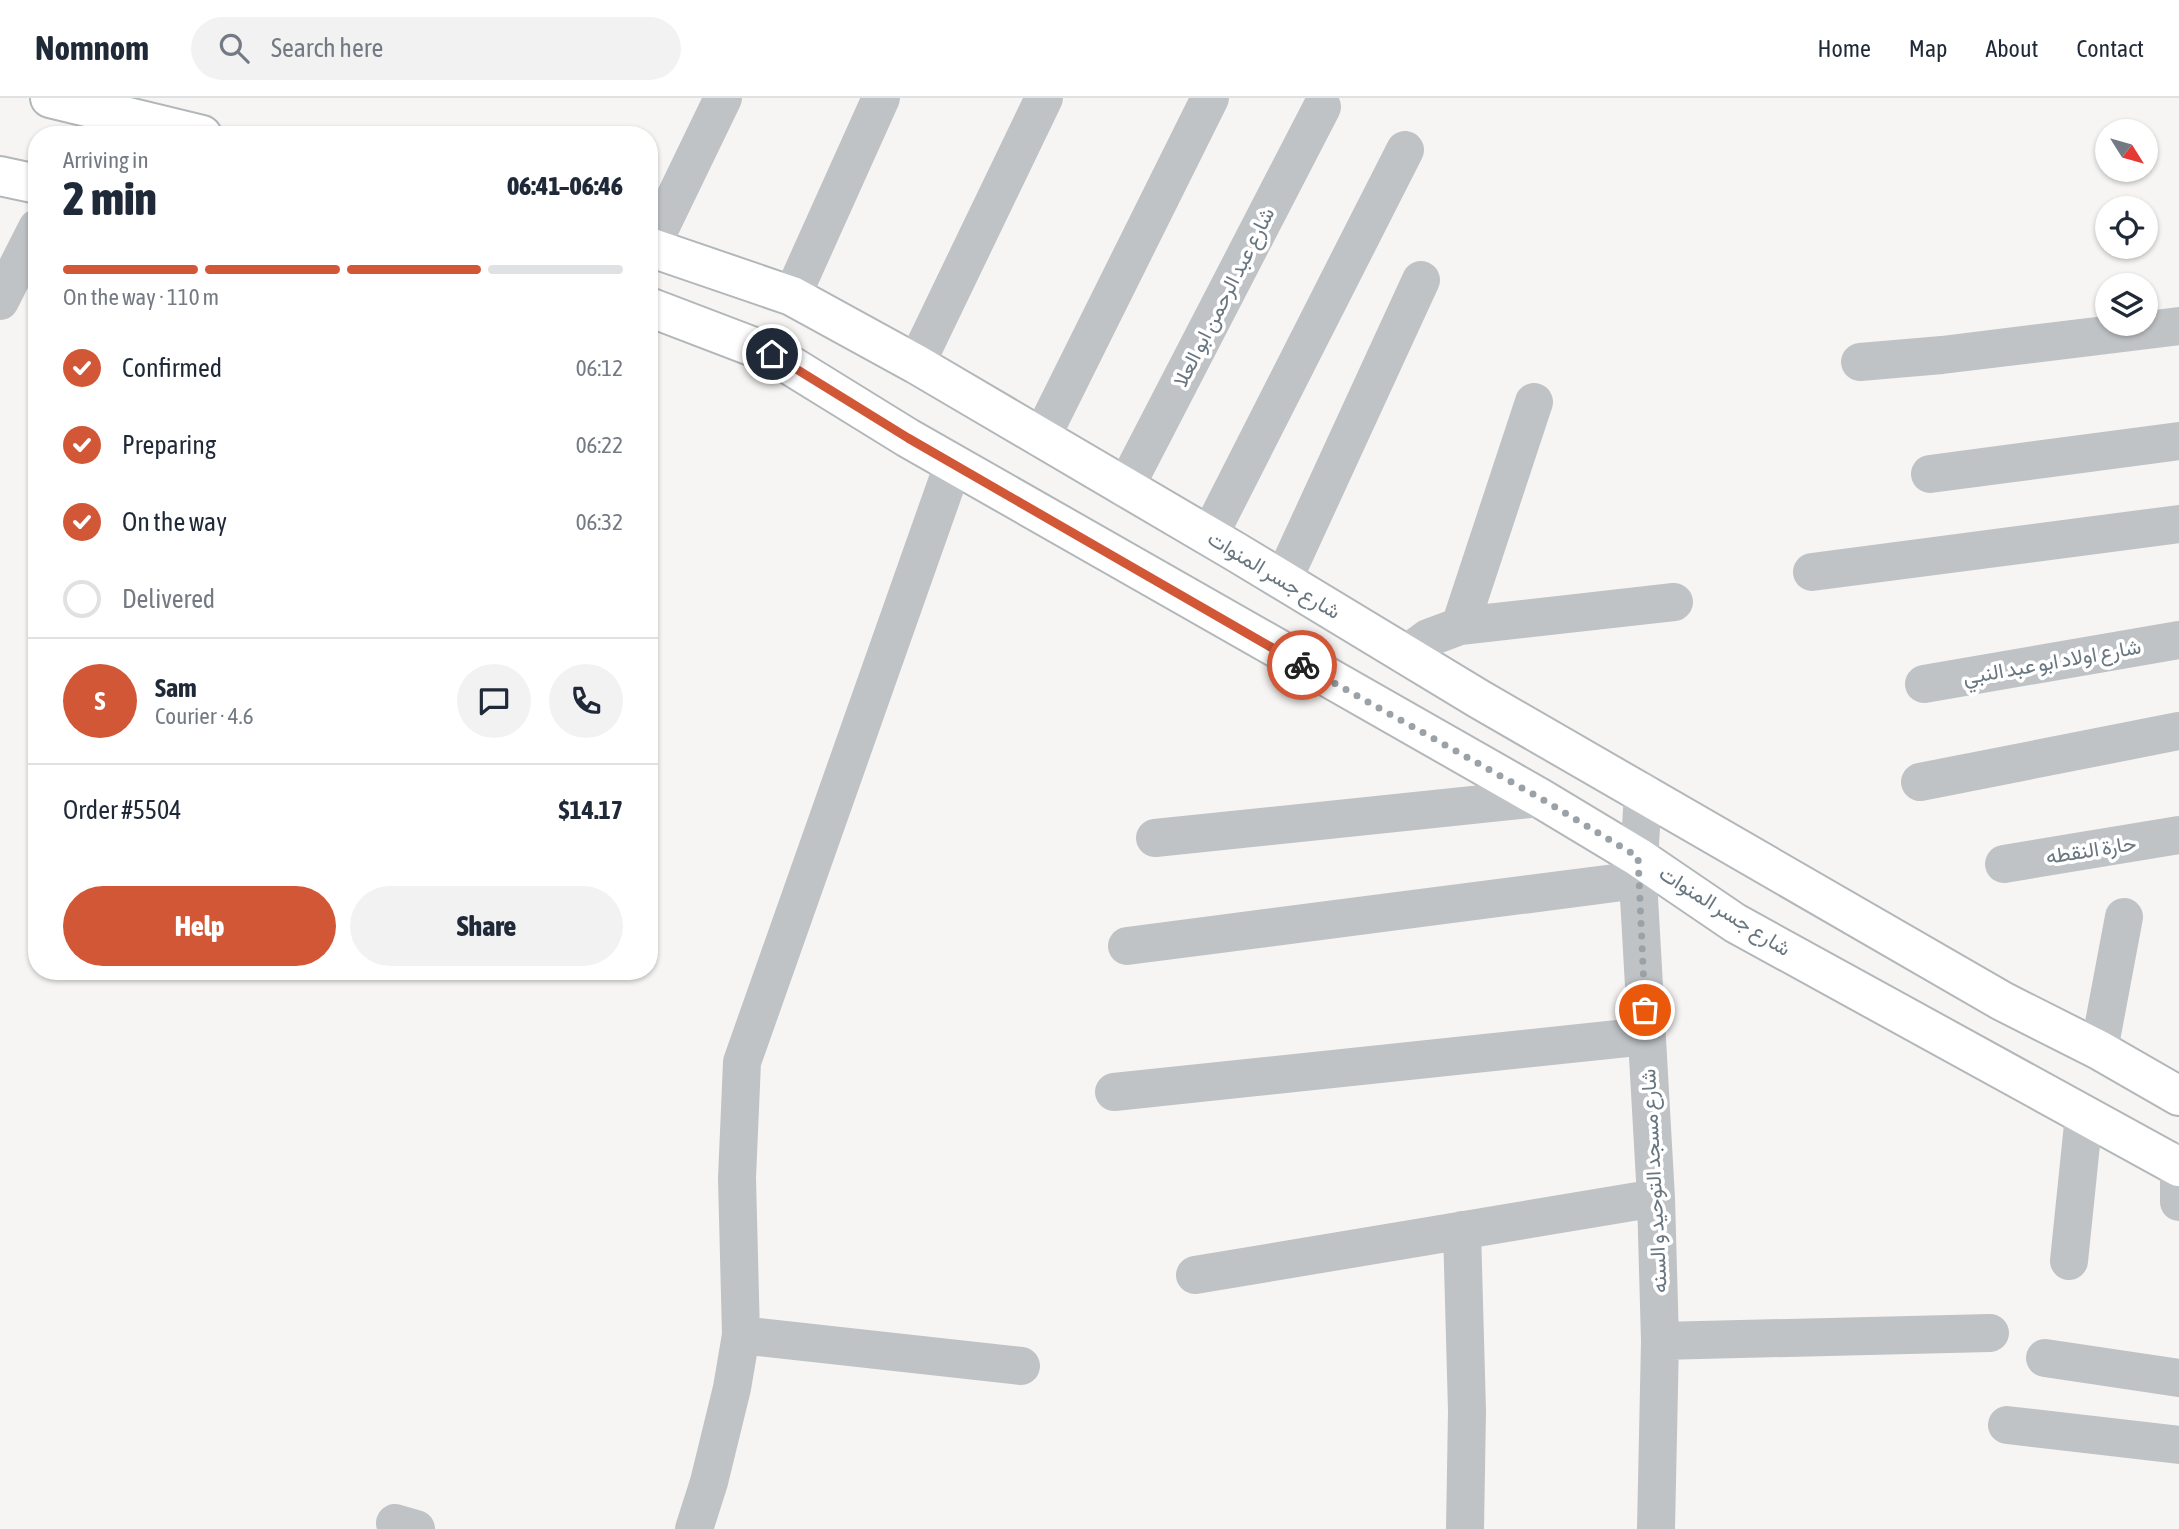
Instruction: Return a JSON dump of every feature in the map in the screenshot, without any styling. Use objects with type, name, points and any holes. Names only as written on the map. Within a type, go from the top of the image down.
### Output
[{"type":"street","points":[[50,98],[108,115],[160,126]]},
{"type":"street","points":[[658,231],[723,98]]},
{"type":"street","points":[[792,296],[881,98]]},
{"type":"street","points":[[916,364],[1044,98]]},
{"type":"street","points":[[1041,438],[1210,98]]},
{"type":"street","name":"شارع عبد الرحمن ابو العلا","points":[[1125,488],[1322,107]]},
{"type":"street","points":[[1209,536],[1405,150]]},
{"type":"street","points":[[0,176],[28,182]]},
{"type":"street","points":[[0,301],[28,246]]},
{"type":"street","name":"شارع جسر المنوات","points":[[658,250],[792,296],[916,364],[1405,655],[1990,994],[2179,1096]]},
{"type":"street","points":[[1283,580],[1421,280]]},
{"type":"street","name":"شارع جسر المنوات","points":[[658,310],[772,354],[953,464],[1540,798],[1638,868],[1679,883],[1735,923],[2179,1165]]},
{"type":"street","points":[[1860,362],[1942,355],[2179,326]]},
{"type":"street","points":[[1460,626],[1534,402]]},
{"type":"street","points":[[1930,474],[2179,442]]},
{"type":"street","points":[[694,1529],[716,1455],[741,1335],[737,1178],[742,1062],[953,464]]},
{"type":"street","points":[[1812,572],[2179,524]]},
{"type":"street","points":[[1405,655],[1428,638],[1460,626],[1674,602]]},
{"type":"street","name":"شارع اولاد ابو عبد النبي","points":[[1924,684],[2179,640]]},
{"type":"street","points":[[1920,782],[2179,731]]},
{"type":"street","name":"شارع مسجد التوحيد و السنه","points":[[1643,792],[1638,868],[1656,1198],[1660,1341],[1656,1529]]},
{"type":"street","points":[[1154,838],[1540,798]]},
{"type":"street","name":"حارة النقطه","points":[[2004,864],[2179,835]]},
{"type":"street","points":[[1127,946],[1638,868]]},
{"type":"street","points":[[2099,1051],[2124,917]]},
{"type":"street","points":[[1114,1092],[1646,1037]]},
{"type":"street","points":[[2069,1261],[2084,1115]]},
{"type":"street","points":[[2179,1165],[2179,1202]]},
{"type":"street","points":[[1195,1275],[1656,1198]]},
{"type":"street","points":[[1462,1230],[1467,1411],[1465,1529]]},
{"type":"street","points":[[1660,1341],[1990,1333]]},
{"type":"street","points":[[741,1335],[1021,1366]]},
{"type":"street","points":[[2045,1357],[2179,1378]]},
{"type":"street","points":[[2007,1425],[2179,1445]]},
{"type":"way so far","points":[[1302,665],[1540,798],[1638,857],[1645,1010]]},
{"type":"route","points":[[772,354],[908,438],[1302,665]]}]
